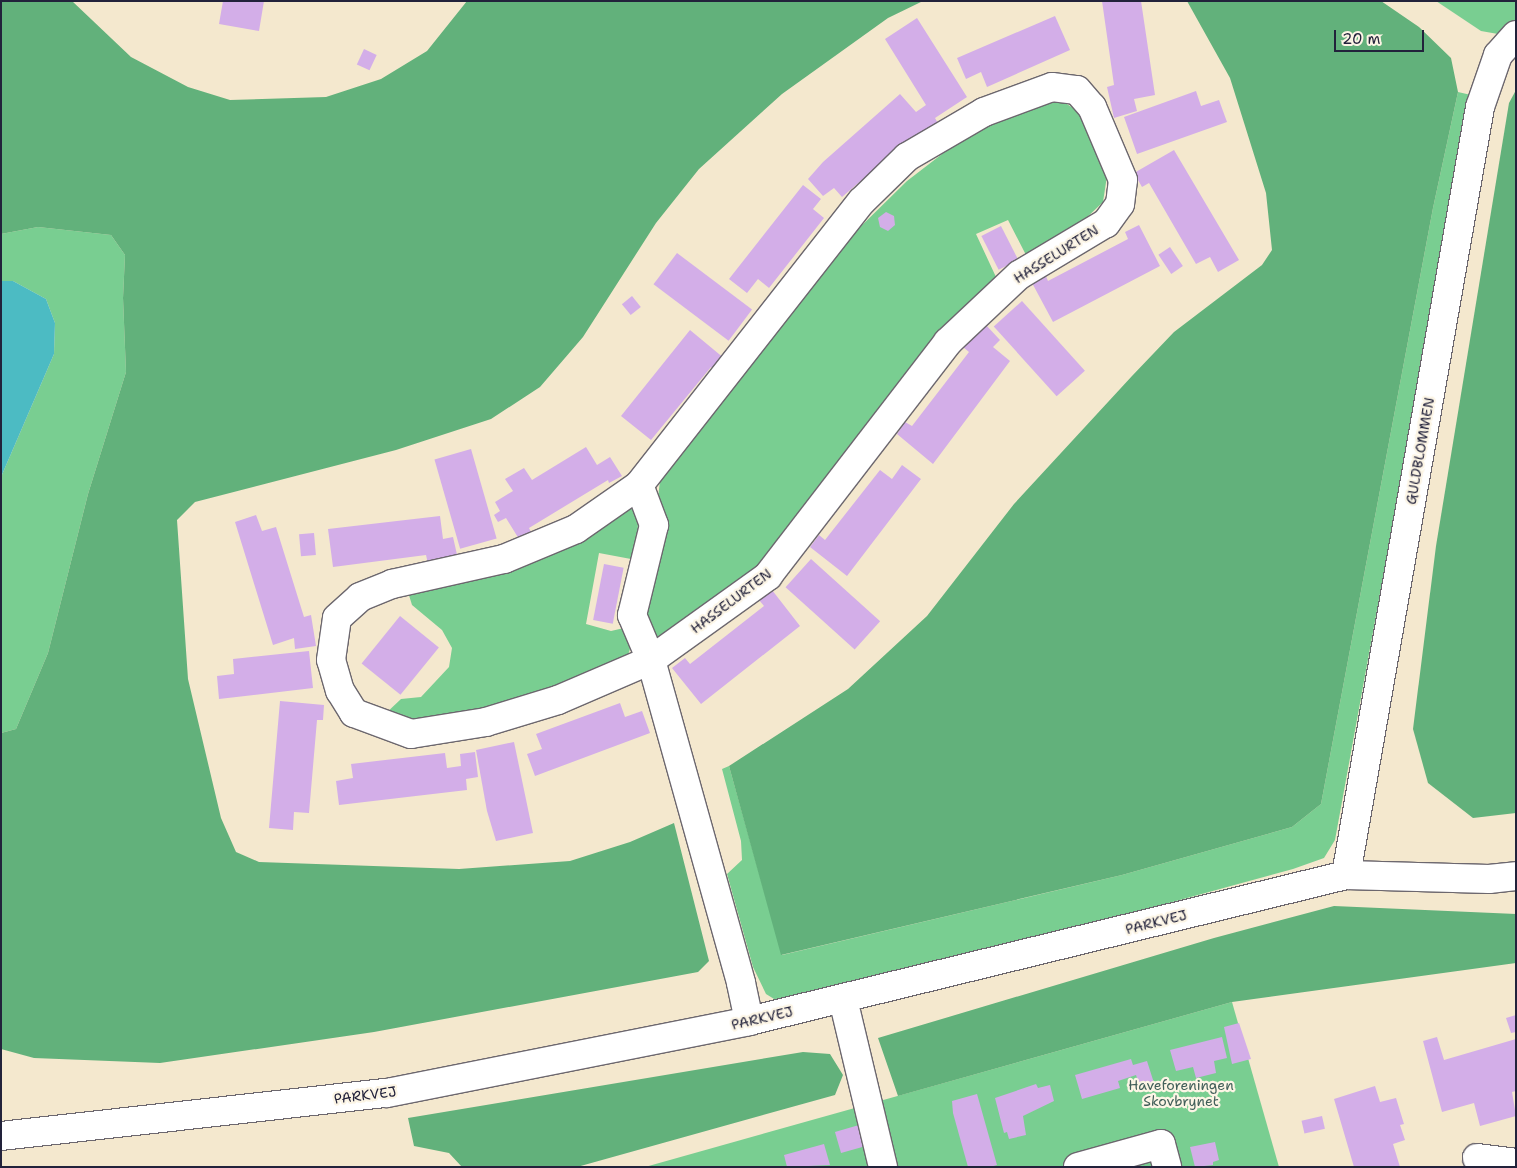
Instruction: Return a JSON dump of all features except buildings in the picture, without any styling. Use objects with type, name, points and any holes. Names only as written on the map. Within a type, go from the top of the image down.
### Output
[{"type":"street","name":"GULDBLOMMEN","points":[[1346,876],[1480,107],[1498,55],[1516,35]]},
{"type":"street","name":"HASSELURTEN","points":[[1052,87],[1077,90],[1092,107],[1123,180],[1120,204],[1106,223],[1019,275],[948,342],[768,576],[651,660],[558,700],[495,719],[411,734],[354,713],[340,690],[330,660],[337,618],[360,597],[392,584],[504,559],[576,529],[640,485],[862,201],[912,152],[984,112],[1052,87]]},
{"type":"street","points":[[640,485],[654,525],[632,615],[651,660],[740,977],[749,1021]]},
{"type":"street","name":"PARKVEJ","points":[[1,1136],[387,1093],[749,1021],[1346,876],[1489,879],[1516,876]]},
{"type":"street","points":[[843,999],[883,1167]]},
{"type":"street","points":[[1078,1167],[1161,1144],[1168,1167]]},
{"type":"street","points":[[1477,1158],[1516,1163]]},
{"type":"green space","points":[[1,1],[72,1],[131,57],[188,87],[230,100],[326,97],[381,79],[427,51],[467,1],[923,1],[888,18],[782,94],[699,169],[656,223],[583,337],[540,387],[491,419],[396,450],[195,502],[177,520],[188,679],[221,818],[236,852],[259,862],[459,869],[570,861],[630,842],[674,823],[709,961],[698,972],[374,1032],[160,1063],[34,1058],[1,1049],[1,733],[16,729],[48,653],[88,494],[126,372],[123,298],[125,255],[111,235],[38,227],[1,234]]},
{"type":"green space","points":[[1187,1],[1381,1],[1419,27],[1451,58],[1458,92],[1433,208],[1321,804],[1292,827],[1122,875],[781,955],[729,766],[848,689],[927,616],[1014,504],[1132,376],[1174,332],[1262,265],[1272,250],[1266,193],[1230,78]]},
{"type":"green space","points":[[1436,1],[1516,1],[1516,22],[1498,34],[1481,31]]},
{"type":"green space","points":[[1516,90],[1516,813],[1473,818],[1428,783],[1413,729],[1436,546],[1509,103]]},
{"type":"green space","points":[[1458,92],[1471,95],[1335,840],[1324,858],[1293,869],[894,978],[779,1002],[766,994],[753,967],[727,874],[742,860],[741,841],[722,769],[729,766],[782,955],[1122,875],[1292,827],[1321,804],[1433,208]]},
{"type":"green space","points":[[1045,101],[1062,101],[1081,113],[1107,176],[1103,202],[1081,223],[1026,255],[1008,220],[976,234],[996,277],[940,334],[760,564],[718,601],[655,638],[644,614],[660,481],[671,464],[849,238],[907,181],[959,141],[995,119]]},
{"type":"green space","points":[[38,227],[111,235],[125,255],[123,298],[126,372],[88,494],[48,653],[16,729],[1,733],[1,477],[54,354],[55,323],[46,299],[13,281],[1,281],[1,234]]},
{"type":"green space","points":[[631,506],[639,510],[637,539],[631,559],[599,553],[586,624],[611,631],[624,628],[630,649],[626,661],[544,697],[435,720],[400,720],[383,716],[401,699],[421,697],[449,667],[452,648],[442,630],[412,605],[408,592]]},
{"type":"green space","points":[[1334,906],[1516,914],[1516,963],[1232,1002],[898,1096],[878,1038],[1214,938]]},
{"type":"green space","name":"Haveforeningen Skovbrynet","points":[[1232,1002],[1279,1167],[645,1167]]},
{"type":"green space","points":[[803,1052],[830,1054],[843,1075],[835,1095],[577,1167],[462,1167],[449,1153],[414,1146],[408,1118]]},
{"type":"water","points":[[1,281],[13,281],[46,299],[55,323],[54,354],[1,477]]}]
